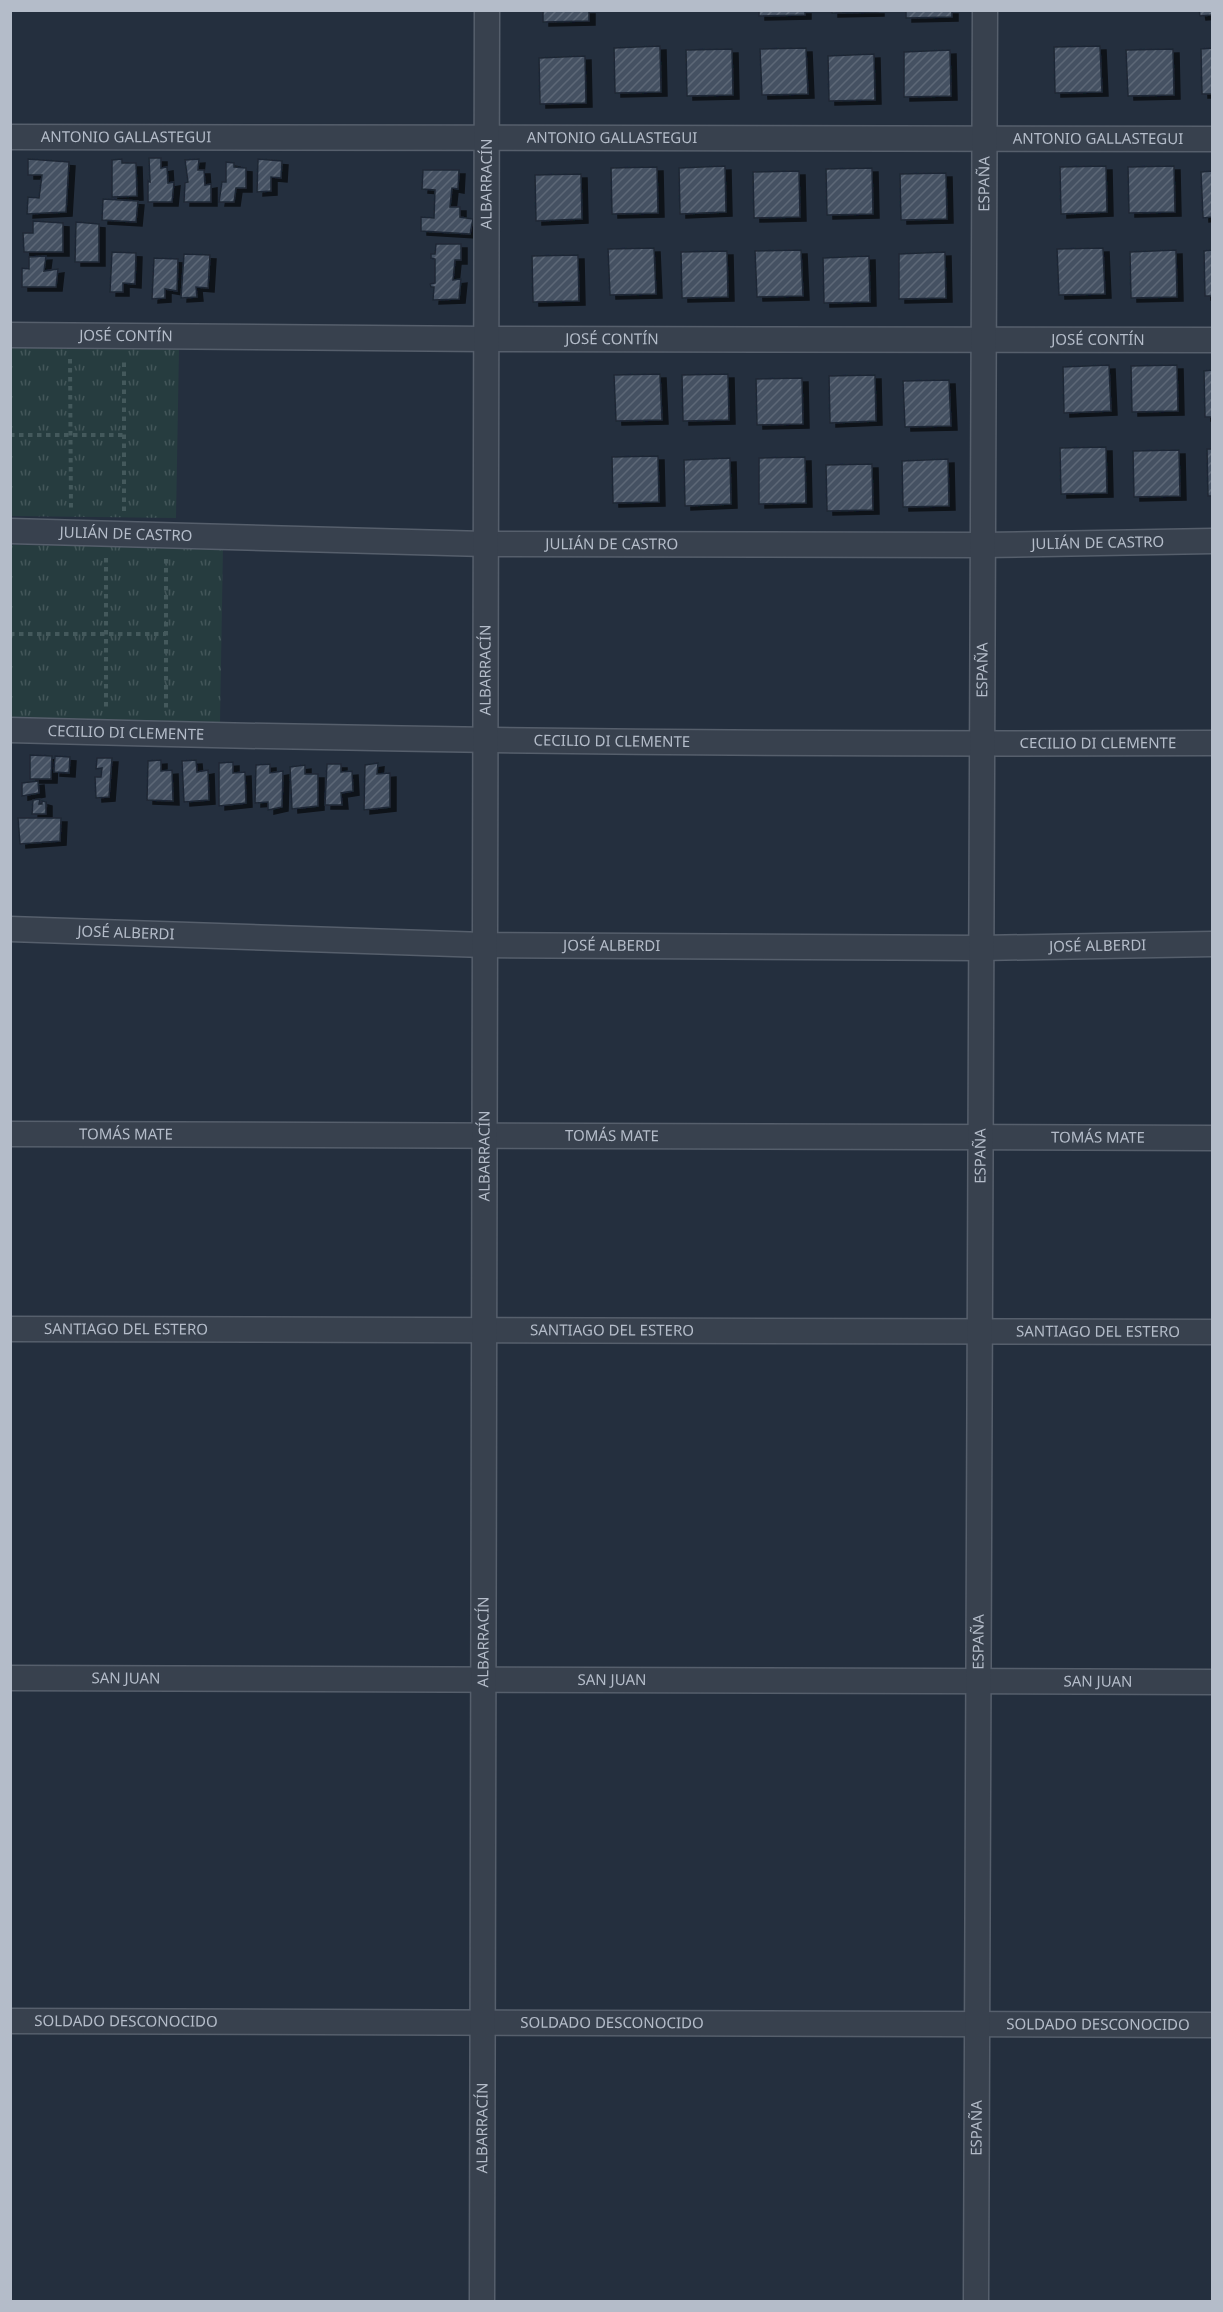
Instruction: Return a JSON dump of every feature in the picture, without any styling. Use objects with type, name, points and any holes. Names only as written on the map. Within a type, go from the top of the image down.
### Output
[{"type":"street","name":"ALBARRACÍN","points":[[482,2301],[487,10]]},
{"type":"street","name":"ESPAÑA","points":[[976,2301],[985,10]]},
{"type":"street","name":"ANTONIO GALLASTEGUI","points":[[10,137],[1212,139]]},
{"type":"street","name":"JOSÉ CONTÍN","points":[[10,335],[486,339],[1212,340]]},
{"type":"street","name":"JULIÁN DE CASTRO","points":[[10,531],[485,544],[983,545],[1212,541]]},
{"type":"street","name":"CECILIO DI CLEMENTE","points":[[10,730],[485,740],[982,744],[1212,743]]},
{"type":"street","name":"JOSÉ ALBERDI","points":[[10,929],[484,945],[981,948],[1212,944]]},
{"type":"street","name":"TOMÁS MATE","points":[[10,1134],[1212,1138]]},
{"type":"street","name":"SANTIAGO DEL ESTERO","points":[[10,1329],[1212,1332]]},
{"type":"street","name":"SAN JUAN","points":[[10,1678],[1212,1682]]},
{"type":"street","name":"SOLDADO DESCONOCIDO","points":[[10,2021],[1212,2025]]},
{"type":"path","points":[[70,358],[71,510]]},
{"type":"path","points":[[124,359],[124,511]]},
{"type":"path","points":[[10,435],[124,435]]},
{"type":"path","points":[[106,557],[106,709]]},
{"type":"path","points":[[166,558],[166,709]]},
{"type":"path","points":[[10,634],[166,634]]},
{"type":"green space","points":[[11,346],[179,349],[176,518],[11,516]]},
{"type":"green space","points":[[11,545],[223,547],[220,722],[11,719]]},
{"type":"building","points":[[543,10],[589,10],[589,21],[543,22]]},
{"type":"building","points":[[759,10],[805,10],[805,15],[759,16]]},
{"type":"building","points":[[832,10],[878,10],[878,12],[832,13]]},
{"type":"building","points":[[906,10],[952,10],[952,17],[906,18]]},
{"type":"building","points":[[1199,10],[1212,10],[1212,15],[1200,16]]},
{"type":"building","points":[[660,46],[661,92],[615,93],[614,48]]},
{"type":"building","points":[[1100,46],[1102,92],[1055,93],[1054,47]]},
{"type":"building","points":[[806,48],[808,94],[762,95],[760,49]]},
{"type":"building","points":[[1212,48],[1212,94],[1202,94],[1201,49]]},
{"type":"building","points":[[732,49],[733,95],[687,96],[686,50]]},
{"type":"building","points":[[1173,49],[1174,95],[1128,96],[1126,50]]},
{"type":"building","points":[[950,50],[951,96],[904,97],[904,52]]},
{"type":"building","points":[[874,54],[875,100],[829,101],[828,56]]},
{"type":"building","points":[[585,56],[586,103],[540,104],[539,58]]},
{"type":"building","points":[[149,158],[161,158],[161,168],[167,167],[168,183],[174,182],[172,202],[148,202]]},
{"type":"building","points":[[28,159],[69,162],[66,212],[27,214],[28,197],[39,198],[42,175],[28,175]]},
{"type":"building","points":[[122,159],[122,163],[136,163],[137,196],[112,197],[112,160]]},
{"type":"building","points":[[199,159],[198,170],[204,170],[205,185],[211,184],[211,202],[184,202],[185,183],[188,182],[185,160]]},
{"type":"building","points":[[258,159],[282,161],[281,178],[271,177],[271,191],[257,192]]},
{"type":"building","points":[[226,162],[234,163],[234,167],[246,168],[246,188],[236,188],[234,202],[219,202],[222,182],[226,182]]},
{"type":"building","points":[[725,166],[726,212],[680,214],[679,168]]},
{"type":"building","points":[[1106,166],[1107,212],[1061,214],[1060,167]]},
{"type":"building","points":[[1174,166],[1175,212],[1129,213],[1128,167]]},
{"type":"building","points":[[657,167],[658,213],[612,214],[611,168]]},
{"type":"building","points":[[872,168],[873,214],[827,215],[826,169]]},
{"type":"building","points":[[423,170],[459,170],[458,189],[452,188],[450,207],[460,207],[460,217],[473,219],[470,234],[421,231],[421,217],[434,218],[435,190],[422,189]]},
{"type":"building","points":[[799,171],[800,217],[754,218],[753,172]]},
{"type":"building","points":[[1212,171],[1212,217],[1203,218],[1201,172]]},
{"type":"building","points":[[946,173],[947,219],[901,220],[900,174]]},
{"type":"building","points":[[581,174],[582,219],[536,221],[535,175]]},
{"type":"building","points":[[103,199],[138,201],[136,222],[102,220]]},
{"type":"building","points":[[33,221],[63,223],[63,252],[24,252],[23,233],[33,233]]},
{"type":"building","points":[[76,222],[99,224],[99,262],[75,262]]},
{"type":"building","points":[[436,244],[461,244],[461,260],[455,260],[453,280],[461,279],[459,299],[433,300],[434,287],[430,284],[435,283],[435,259],[431,258],[431,254],[435,254]]},
{"type":"building","points":[[654,248],[656,294],[610,295],[608,249]]},
{"type":"building","points":[[1103,248],[1105,294],[1059,295],[1057,249]]},
{"type":"building","points":[[801,250],[803,296],[757,297],[755,251]]},
{"type":"building","points":[[1176,250],[1177,297],[1131,298],[1130,252]]},
{"type":"building","points":[[1212,250],[1212,296],[1205,296],[1204,251]]},
{"type":"building","points":[[727,251],[728,297],[682,298],[681,252]]},
{"type":"building","points":[[112,252],[136,253],[135,284],[123,283],[123,292],[110,292]]},
{"type":"building","points":[[945,252],[946,298],[899,299],[899,254]]},
{"type":"building","points":[[184,254],[210,255],[208,288],[196,287],[197,297],[181,298]]},
{"type":"building","points":[[578,255],[579,301],[533,302],[532,256]]},
{"type":"building","points":[[46,256],[44,271],[58,269],[56,287],[22,287],[22,268],[29,269],[29,257]]},
{"type":"building","points":[[869,256],[870,302],[824,303],[823,258]]},
{"type":"building","points":[[154,258],[178,259],[177,291],[165,289],[165,298],[152,299]]},
{"type":"building","points":[[1109,365],[1111,411],[1064,413],[1063,367]]},
{"type":"building","points":[[1177,365],[1178,411],[1132,412],[1131,366]]},
{"type":"building","points":[[1212,370],[1212,417],[1205,417],[1204,371]]},
{"type":"building","points":[[660,374],[662,420],[616,421],[614,375]]},
{"type":"building","points":[[728,374],[729,420],[683,421],[682,375]]},
{"type":"building","points":[[875,375],[876,421],[830,423],[829,376]]},
{"type":"building","points":[[802,378],[803,424],[757,425],[756,379]]},
{"type":"building","points":[[949,380],[951,426],[905,427],[903,381]]},
{"type":"building","points":[[1106,447],[1107,493],[1061,494],[1060,448]]},
{"type":"building","points":[[1207,449],[1212,449],[1212,496],[1208,496]]},
{"type":"building","points":[[1179,450],[1180,496],[1134,497],[1133,451]]},
{"type":"building","points":[[658,456],[659,502],[613,503],[612,457]]},
{"type":"building","points":[[805,457],[806,503],[759,504],[759,458]]},
{"type":"building","points":[[730,458],[731,504],[685,506],[684,460]]},
{"type":"building","points":[[948,459],[949,506],[903,507],[902,461]]},
{"type":"building","points":[[872,464],[873,510],[827,511],[826,465]]},
{"type":"building","points":[[30,755],[52,756],[51,779],[30,779]]},
{"type":"building","points":[[55,756],[70,757],[69,773],[54,772]]},
{"type":"building","points":[[97,758],[112,758],[109,797],[96,798],[95,777],[101,777],[102,768],[96,769]]},
{"type":"building","points":[[161,760],[161,771],[172,770],[173,801],[147,800],[148,761]]},
{"type":"building","points":[[196,760],[197,772],[208,770],[209,800],[184,802],[182,761]]},
{"type":"building","points":[[233,762],[233,773],[245,772],[246,803],[219,806],[219,763]]},
{"type":"building","points":[[378,763],[377,774],[390,773],[390,807],[364,810],[365,765]]},
{"type":"building","points":[[270,764],[270,773],[283,771],[282,807],[268,810],[268,802],[255,803],[256,765]]},
{"type":"building","points":[[327,764],[341,764],[341,772],[352,771],[353,791],[341,793],[342,805],[325,805]]},
{"type":"building","points":[[305,765],[305,774],[318,774],[318,806],[292,809],[290,767]]},
{"type":"building","points":[[38,781],[39,793],[22,796],[22,783]]},
{"type":"building","points":[[40,799],[39,804],[42,804],[42,801],[46,802],[46,814],[32,814],[33,800]]},
{"type":"building","points":[[18,818],[61,818],[60,841],[20,844]]}]
